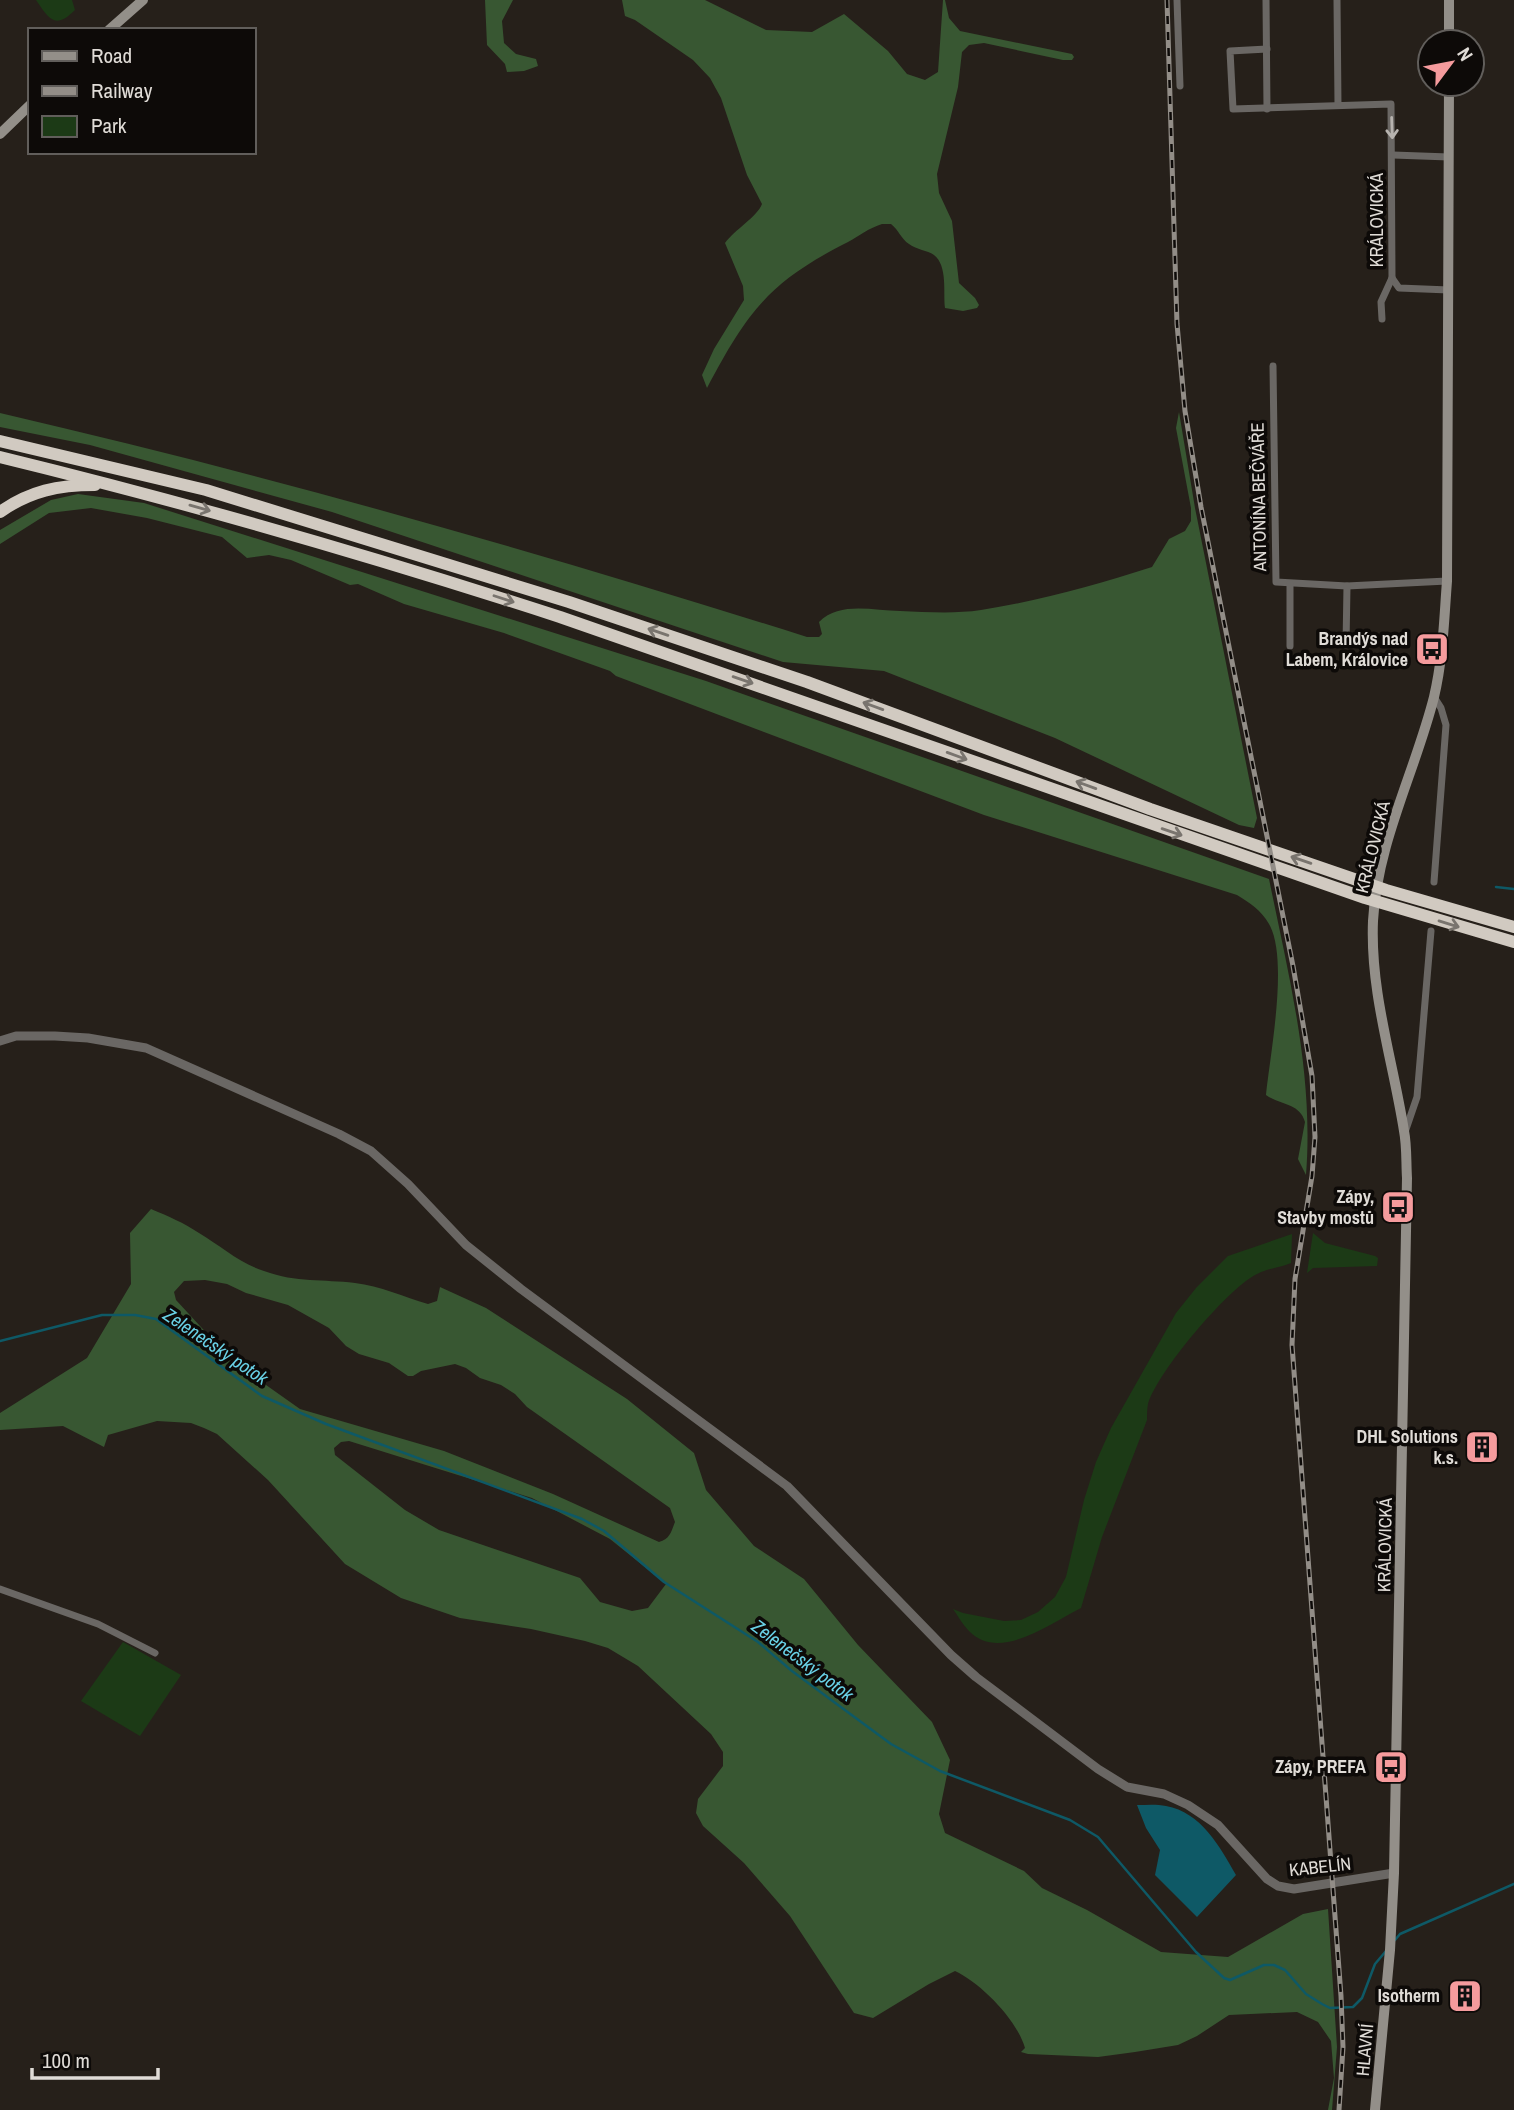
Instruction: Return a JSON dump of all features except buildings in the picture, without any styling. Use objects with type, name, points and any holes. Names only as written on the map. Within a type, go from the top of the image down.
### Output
[{"type":"highway","points":[[0,440],[206,491],[569,602],[807,682],[1150,809],[1386,890],[1514,927]]},
{"type":"highway","points":[[0,457],[135,490],[415,570],[561,617],[1365,898],[1514,942]]},
{"type":"highway","points":[[0,512],[26,496],[49,488],[99,485],[135,490]]},
{"type":"main road","points":[[110,28],[143,0]]},
{"type":"main road","points":[[1449,0],[1449,28]]},
{"type":"main road","name":"KRÁLOVICKÁ","points":[[1391,1927],[1406,1256],[1405,1133],[1378,993],[1373,921],[1378,881],[1388,839],[1434,697],[1443,645],[1447,581],[1449,98]]},
{"type":"main road","points":[[0,134],[28,107]]},
{"type":"main road","name":"HLAVNÍ","points":[[1376,2110],[1391,1927]]},
{"type":"street","points":[[1177,0],[1180,86]]},
{"type":"street","points":[[1266,0],[1267,108]]},
{"type":"street","points":[[1337,0],[1338,105]]},
{"type":"street","points":[[1267,49],[1230,51],[1233,109],[1391,104],[1393,155]]},
{"type":"street","name":"KRÁLOVICKÁ","points":[[1449,157],[1393,155],[1392,278],[1399,288],[1449,290]]},
{"type":"street","points":[[1382,319],[1381,302],[1392,278]]},
{"type":"street","name":"ANTONÍNA BEČVÁŘE","points":[[1273,366],[1276,582],[1347,586],[1447,581]]},
{"type":"street","points":[[1290,584],[1290,646]]},
{"type":"street","points":[[1346,645],[1347,586]]},
{"type":"street","name":"KRÁLOVICKÁ","points":[[1434,697],[1441,708],[1446,725],[1434,882]]},
{"type":"street","name":"KRÁLOVICKÁ","points":[[1405,1133],[1417,1097],[1431,931]]},
{"type":"street","name":"KABELÍN","points":[[0,1041],[16,1035],[55,1035],[146,1048],[340,1134],[371,1151],[408,1184],[466,1245],[521,1289],[787,1486],[951,1655],[1098,1769],[1127,1787],[1174,1797],[1218,1825],[1256,1869],[1278,1886],[1294,1889],[1394,1873]]},
{"type":"street","points":[[0,1589],[98,1624],[155,1653]]},
{"type":"green space","points":[[36,0],[72,0],[75,10],[62,20],[53,20]]},
{"type":"green space","points":[[485,0],[513,0],[502,21],[504,43],[516,54],[536,59],[538,66],[524,71],[507,72],[505,64],[487,45]]},
{"type":"green space","points":[[622,0],[705,0],[766,30],[812,32],[844,14],[888,51],[907,74],[925,80],[938,72],[943,0],[949,18],[960,31],[1072,54],[1072,60],[1063,60],[984,43],[969,45],[962,52],[958,87],[937,174],[939,193],[952,221],[959,283],[975,298],[979,305],[977,308],[963,311],[945,308],[943,273],[938,260],[931,253],[906,242],[891,224],[882,224],[821,257],[779,285],[735,338],[707,388],[702,375],[714,349],[744,300],[743,286],[725,243],[762,204],[747,175],[721,98],[710,78],[693,60],[625,16]]},
{"type":"green space","points":[[1179,412],[1195,508],[1257,818],[1254,828],[1239,825],[1055,738],[884,671],[783,662],[332,512],[90,445],[0,427],[0,413],[305,489],[607,575],[807,637],[819,637],[822,634],[819,622],[837,611],[981,610],[1067,592],[1152,567],[1169,539],[1185,531],[1191,521],[1176,428]]},
{"type":"green space","points":[[78,494],[144,503],[706,681],[1269,879],[1292,989],[1303,1063],[1308,1137],[1306,1175],[1298,1159],[1305,1122],[1302,1116],[1294,1108],[1266,1095],[1278,983],[1275,940],[1262,915],[1237,895],[984,815],[616,676],[610,671],[504,633],[404,604],[291,560],[269,555],[247,558],[222,537],[147,518],[91,508],[49,513],[0,544],[0,530],[51,500]]},
{"type":"green space","points":[[151,1209],[188,1226],[246,1264],[276,1275],[364,1284],[428,1304],[437,1301],[440,1287],[486,1308],[627,1399],[694,1453],[706,1490],[754,1546],[804,1579],[858,1645],[932,1722],[950,1760],[939,1814],[945,1833],[1024,1871],[1042,1888],[1161,1952],[1228,1957],[1303,1914],[1328,1909],[1337,2047],[1332,2110],[1328,2110],[1334,2078],[1331,2041],[1318,2022],[1297,2012],[1229,2015],[1178,2045],[1098,2057],[1021,2052],[1025,2048],[1021,2037],[1006,2014],[976,1984],[955,1971],[873,2018],[854,2013],[790,1916],[744,1863],[703,1826],[696,1813],[698,1799],[723,1766],[723,1752],[711,1734],[638,1666],[608,1648],[585,1641],[460,1618],[401,1598],[345,1564],[268,1480],[217,1434],[191,1423],[157,1421],[108,1435],[104,1447],[63,1426],[0,1430],[0,1413],[87,1358],[131,1284],[130,1233]],"holes":[[[205,1280],[227,1284],[246,1293],[288,1305],[329,1328],[346,1346],[359,1354],[389,1363],[408,1376],[455,1364],[480,1378],[501,1385],[515,1394],[527,1407],[670,1508],[675,1522],[670,1535],[659,1542],[553,1494],[444,1451],[300,1409],[249,1373],[212,1339],[176,1300],[174,1292],[184,1281]],[[349,1441],[532,1498],[610,1539],[666,1584],[648,1608],[632,1611],[600,1602],[580,1578],[439,1530],[405,1510],[335,1455],[334,1448],[341,1442]]]},
{"type":"green space","points":[[1313,1233],[1325,1243],[1375,1256],[1378,1258],[1377,1266],[1313,1268],[1307,1273]]},
{"type":"green space","points":[[1292,1234],[1291,1263],[1255,1275],[1227,1297],[1194,1333],[1154,1390],[1148,1404],[1147,1420],[1102,1537],[1081,1608],[1026,1637],[1010,1641],[996,1643],[982,1640],[969,1631],[953,1609],[1004,1621],[1021,1620],[1038,1612],[1055,1597],[1066,1577],[1096,1462],[1111,1428],[1176,1313],[1228,1256]]},
{"type":"green space","points":[[123,1642],[181,1675],[140,1736],[81,1701]]},
{"type":"water","points":[[1137,1805],[1166,1806],[1189,1815],[1208,1832],[1236,1875],[1197,1917],[1155,1875],[1160,1850],[1146,1828]]},
{"type":"waterway","points":[[1496,887],[1514,889]]},
{"type":"waterway","name":"Zelenečský potok","points":[[0,1341],[102,1315],[135,1315],[156,1319],[262,1396],[326,1424],[582,1519],[604,1531],[664,1582],[758,1642],[792,1671],[891,1744],[940,1771],[1070,1820],[1098,1837],[1196,1952],[1224,1978],[1230,1980],[1264,1965],[1274,1965],[1285,1970],[1306,1994],[1322,2004],[1330,2008],[1353,2007],[1362,1998],[1375,1964],[1386,1951]]},
{"type":"waterway","name":"Zelenečský potok","points":[[1395,1940],[1400,1934],[1514,1884]]},
{"type":"railway","points":[[1167,0],[1177,324],[1185,411],[1201,507],[1293,966],[1312,1076],[1315,1137],[1312,1176],[1295,1279],[1292,1345],[1341,1996],[1343,2047],[1339,2110]]},
{"type":"place","name":"Brandýs nad Labem, Královice","points":[[1432,649]]},
{"type":"place","name":"Zápy, Stavby mostů","points":[[1398,1207]]},
{"type":"place","name":"DHL Solutions k.s.","points":[[1482,1447]]},
{"type":"place","name":"Zápy, PREFA","points":[[1391,1767]]},
{"type":"place","name":"Isotherm","points":[[1465,1996]]}]
